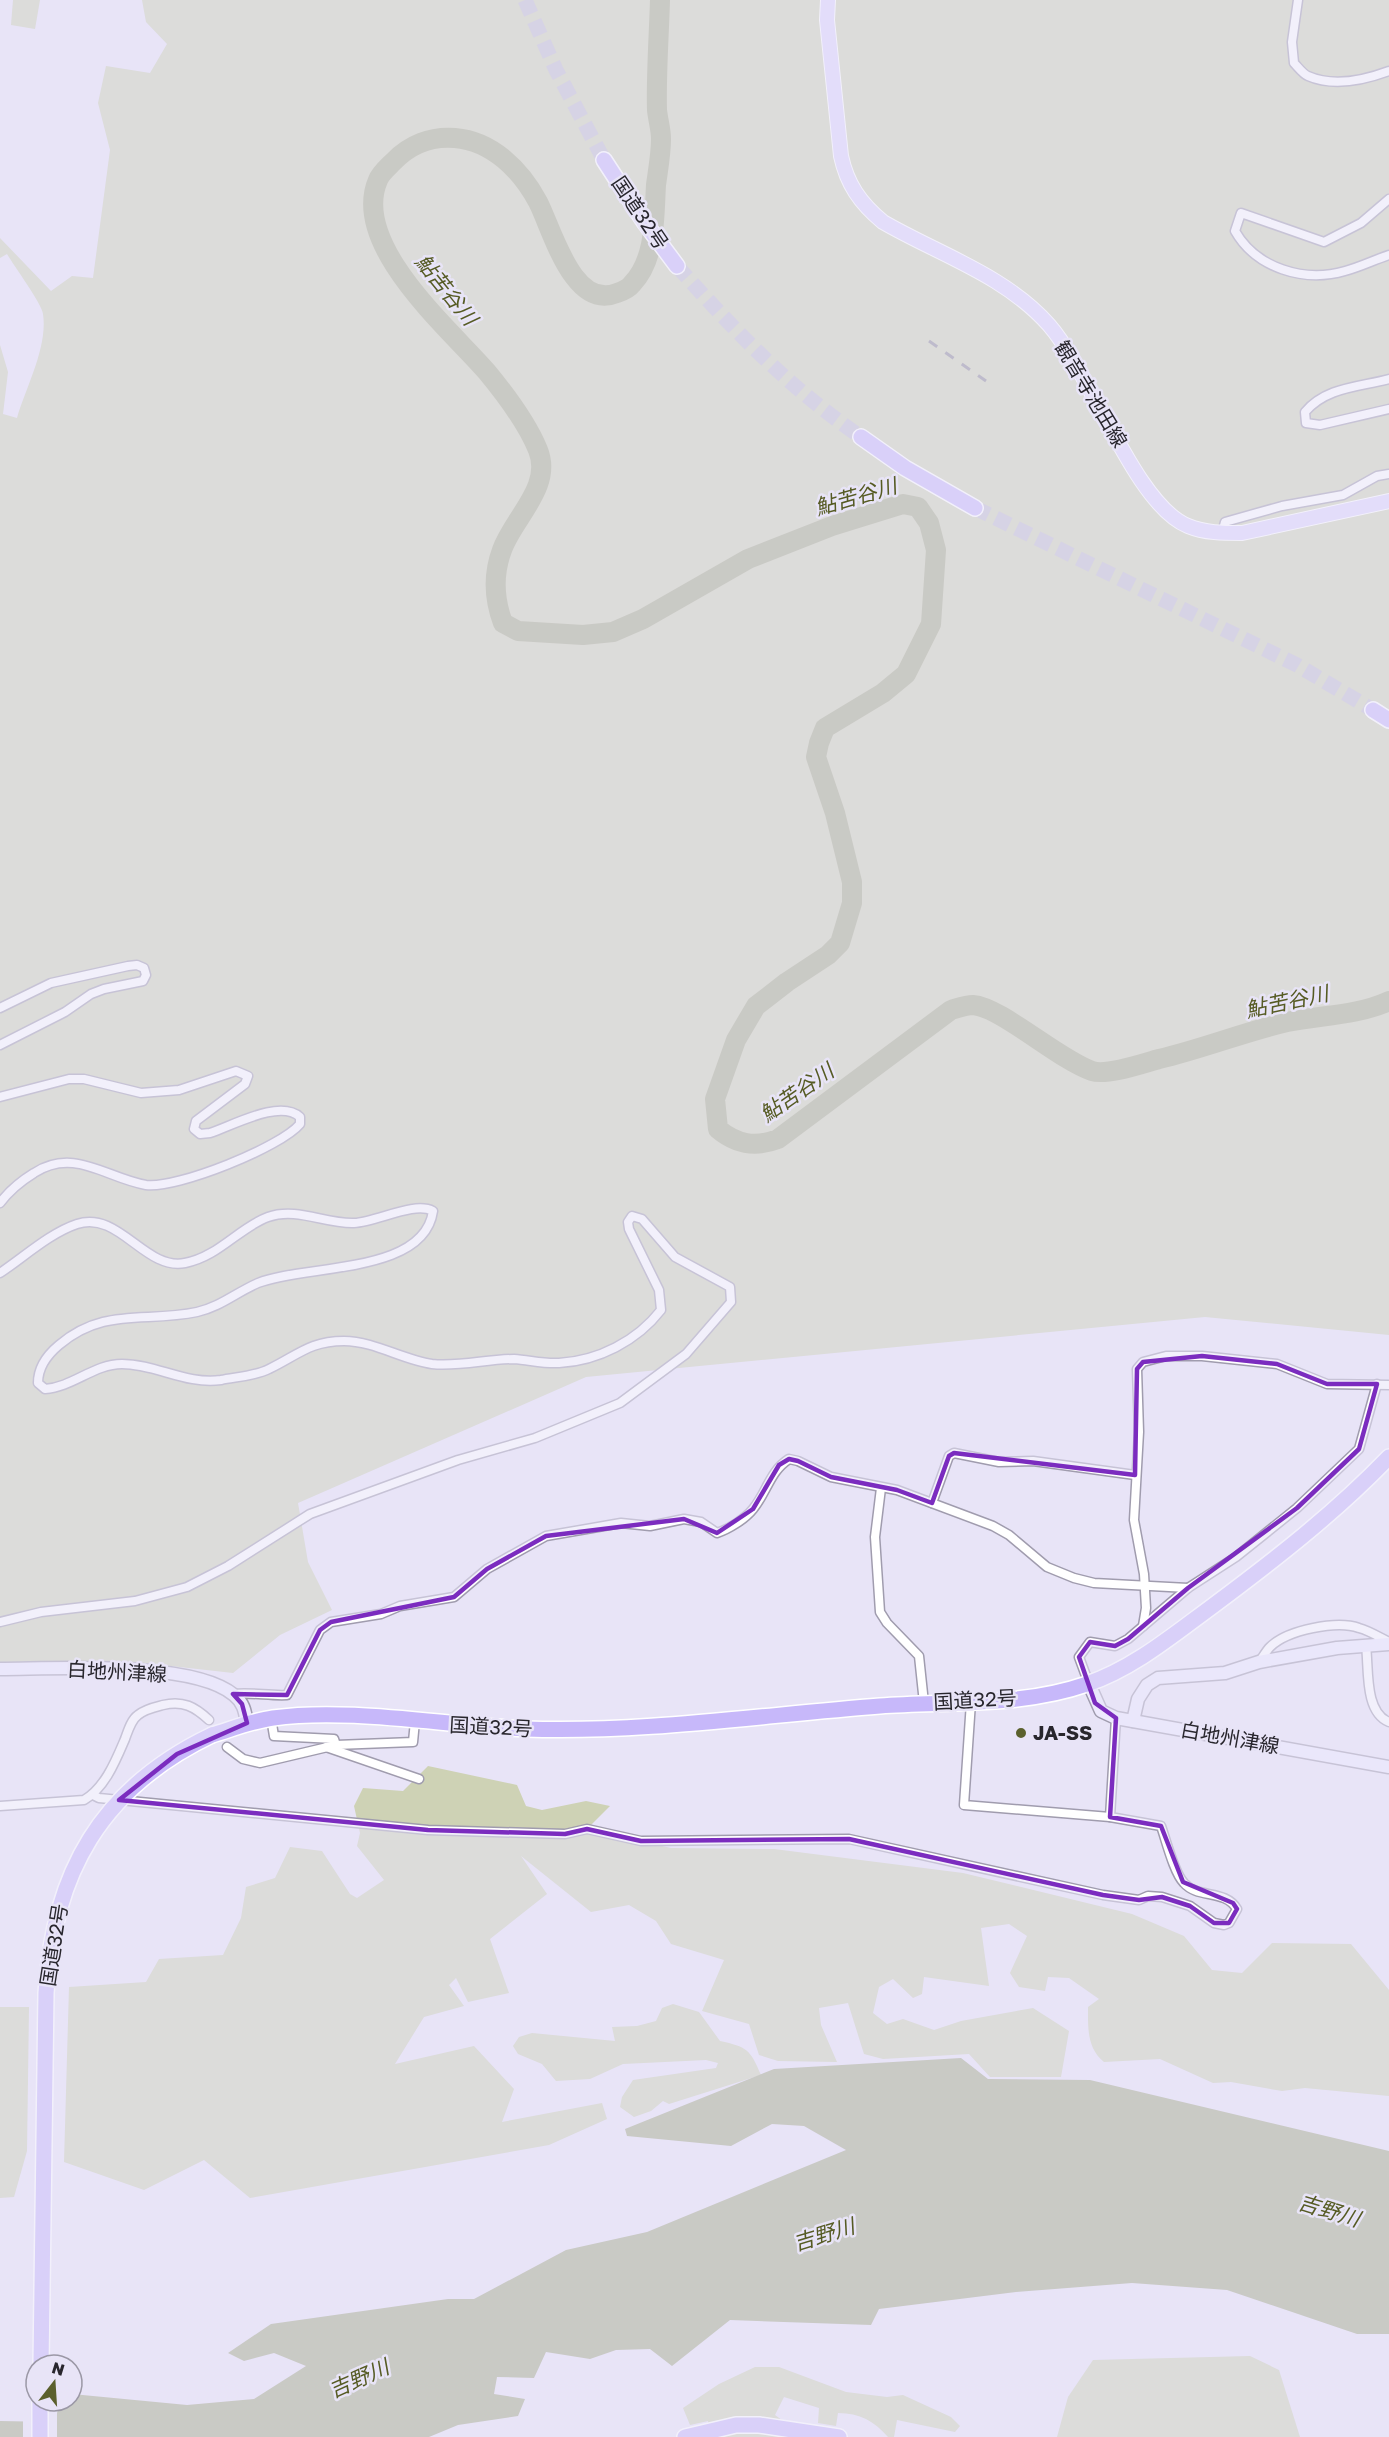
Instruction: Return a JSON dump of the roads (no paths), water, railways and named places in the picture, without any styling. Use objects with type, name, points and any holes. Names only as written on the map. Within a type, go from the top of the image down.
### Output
[{"type":"highway","name":"国道32号","points":[[604,160],[632,205],[673,261]]},
{"type":"highway","points":[[861,437],[970,506]]},
{"type":"highway","points":[[1373,710],[1389,720]]},
{"type":"highway","name":"国道32号","points":[[40,2353],[46,1993],[48,1957],[58,1907],[85,1846],[118,1802],[162,1764],[212,1736],[247,1723],[271,1718],[322,1715],[540,1729],[632,1728],[924,1703],[1011,1700],[1054,1693],[1089,1684],[1132,1663],[1167,1640],[1294,1546],[1389,1457]]},
{"type":"highway","points":[[40,2413],[40,2437]]},
{"type":"highway","points":[[686,2437],[736,2426],[759,2425],[839,2437]]},
{"type":"main road","name":"観音寺池田線","points":[[828,0],[826,20],[845,175],[867,209],[883,222],[975,270],[1019,297],[1048,324],[1070,353],[1155,502],[1186,525],[1222,533],[1242,532],[1389,501]]},
{"type":"main road","points":[[1133,1721],[1138,1699],[1147,1685],[1158,1678],[1225,1673],[1259,1662],[1337,1648],[1389,1643]]},
{"type":"main road","name":"白地州津線","points":[[0,1669],[151,1670],[187,1677],[233,1694]]},
{"type":"main road","points":[[1089,1684],[1101,1711],[1116,1718]]},
{"type":"main road","points":[[233,1694],[243,1704],[247,1723]]},
{"type":"main road","name":"白地州津線","points":[[1116,1718],[1389,1767]]},
{"type":"street","points":[[1298,0],[1292,42],[1294,63],[1308,76],[1336,82],[1368,79],[1389,71]]},
{"type":"street","points":[[1389,199],[1361,223],[1324,242],[1241,213],[1235,231],[1244,247],[1271,266],[1292,272],[1319,275],[1346,271],[1389,255]]},
{"type":"street","points":[[1389,379],[1330,392],[1313,403],[1305,412],[1306,423],[1320,425],[1389,409]]},
{"type":"street","points":[[1222,533],[1225,522],[1282,506],[1343,495],[1377,476],[1389,474]]},
{"type":"street","points":[[0,1008],[51,983],[137,965],[144,968],[146,975],[143,981],[136,984],[104,988],[91,994],[65,1012],[0,1046]]},
{"type":"street","points":[[0,1097],[69,1079],[84,1078],[141,1093],[179,1090],[237,1071],[248,1076],[245,1084],[196,1121],[194,1129],[200,1134],[210,1133],[278,1109],[292,1111],[300,1117],[300,1124],[294,1131],[202,1175],[170,1184],[147,1185],[66,1161],[45,1166],[23,1180],[0,1203]]},
{"type":"street","points":[[0,1273],[54,1236],[77,1224],[93,1221],[112,1228],[161,1260],[175,1264],[203,1258],[267,1218],[276,1216],[303,1214],[353,1223],[373,1221],[417,1208],[425,1207],[433,1211],[426,1233],[418,1242],[380,1258],[342,1268],[275,1278],[258,1283],[214,1308],[197,1312],[93,1323],[74,1332],[53,1350],[42,1365],[38,1373],[38,1383],[45,1389],[57,1388],[102,1367],[123,1364],[185,1379],[217,1380],[268,1370],[292,1354],[320,1343],[347,1341],[433,1364],[514,1359],[560,1363],[591,1358],[616,1347],[647,1325],[660,1310],[659,1290],[629,1228],[628,1222],[632,1216],[642,1219],[675,1257],[723,1283],[732,1294],[731,1302],[686,1354],[620,1403],[535,1438],[458,1460],[310,1514],[228,1566],[187,1587],[144,1599],[41,1612],[0,1622]]},
{"type":"street","points":[[1143,1626],[1146,1608],[1145,1586],[1134,1520],[1138,1432],[1137,1369],[1143,1362],[1166,1356],[1202,1356],[1277,1364],[1327,1384],[1389,1385]]},
{"type":"street","points":[[1089,1684],[1079,1656],[1084,1647],[1090,1642],[1115,1646],[1143,1626],[1188,1588],[1236,1557],[1297,1508],[1359,1449],[1377,1384]]},
{"type":"street","points":[[932,1503],[949,1456],[954,1453],[999,1462],[1033,1461],[1135,1475]]},
{"type":"street","points":[[233,1694],[254,1692],[274,1696],[287,1695],[320,1630],[331,1622],[381,1614],[400,1606],[454,1597],[487,1569],[546,1536],[621,1523],[650,1526],[684,1519],[701,1522],[717,1533],[753,1509],[779,1465],[789,1459],[831,1477],[897,1490],[993,1526],[1009,1535],[1047,1567],[1074,1578],[1094,1583],[1188,1588]]},
{"type":"street","points":[[881,1488],[875,1537],[880,1612],[919,1656],[924,1703]]},
{"type":"street","points":[[1259,1662],[1271,1646],[1304,1631],[1325,1626],[1341,1624],[1359,1628],[1389,1643]]},
{"type":"street","points":[[1366,1646],[1374,1707],[1382,1719],[1389,1722]]},
{"type":"street","points":[[93,1795],[109,1799],[428,1830],[565,1834],[587,1828],[641,1841],[849,1839],[1104,1895],[1139,1900],[1148,1896],[1162,1897],[1190,1906],[1214,1923],[1224,1925],[1229,1923],[1237,1909],[1233,1903],[1226,1898],[1192,1889],[1183,1882],[1161,1826],[1110,1817],[964,1805],[971,1702]]},
{"type":"street","points":[[0,1806],[84,1800],[93,1795],[114,1764],[133,1719],[140,1713],[178,1703],[194,1707],[208,1720]]},
{"type":"street","points":[[271,1718],[274,1736],[334,1739],[336,1745]]},
{"type":"street","points":[[1110,1817],[1116,1718]]},
{"type":"street","points":[[227,1747],[243,1759],[260,1763],[336,1745],[413,1742],[415,1722]]},
{"type":"street","points":[[326,1747],[419,1779]]},
{"type":"water","name":"吉野川","points":[[961,2058],[988,2079],[1090,2080],[1389,2151],[1389,2334],[1357,2334],[1227,2290],[1132,2283],[1016,2292],[879,2309],[871,2325],[730,2320],[672,2366],[650,2349],[616,2350],[590,2359],[546,2352],[534,2378],[497,2377],[494,2394],[525,2399],[518,2416],[458,2425],[429,2437],[0,2437],[0,2421],[54,2422],[57,2413],[84,2413],[84,2395],[187,2405],[254,2399],[306,2366],[274,2353],[244,2361],[228,2353],[271,2324],[448,2299],[474,2299],[566,2250],[647,2232],[846,2150],[804,2126],[772,2124],[731,2146],[627,2136],[625,2129],[774,2069]]},
{"type":"waterway","name":"鮎苦谷川","points":[[660,0],[657,110],[661,145],[654,224],[646,263],[628,288],[617,293],[602,295],[588,290],[576,279],[566,264],[538,202],[523,179],[514,168],[493,151],[468,140],[446,138],[429,140],[413,146],[399,156],[379,178],[373,205],[378,231],[390,258],[429,309],[501,390],[522,420],[538,450],[541,464],[536,489],[507,538],[497,568],[496,596],[503,623],[518,631],[583,635],[613,632],[643,619],[748,559],[832,526],[903,504],[918,507],[929,523],[936,550],[931,624],[906,674],[883,693],[825,728],[816,757],[835,813],[852,882],[852,903],[840,943],[828,955],[756,1006],[736,1040],[715,1099],[718,1129],[746,1143],[754,1144],[778,1139],[951,1010],[968,1005],[985,1008],[999,1015],[1079,1065],[1092,1071],[1107,1072],[1287,1022],[1364,1010],[1389,1001]]},
{"type":"tunnel","points":[[525,0],[556,70],[604,160]]},
{"type":"tunnel","points":[[677,266],[763,357],[809,398],[861,437]]},
{"type":"tunnel","points":[[975,508],[1297,665],[1373,710]]},
{"type":"railway","points":[[929,341],[986,381]]},
{"type":"place","name":"JA-SS","points":[[1021,1733]]}]
